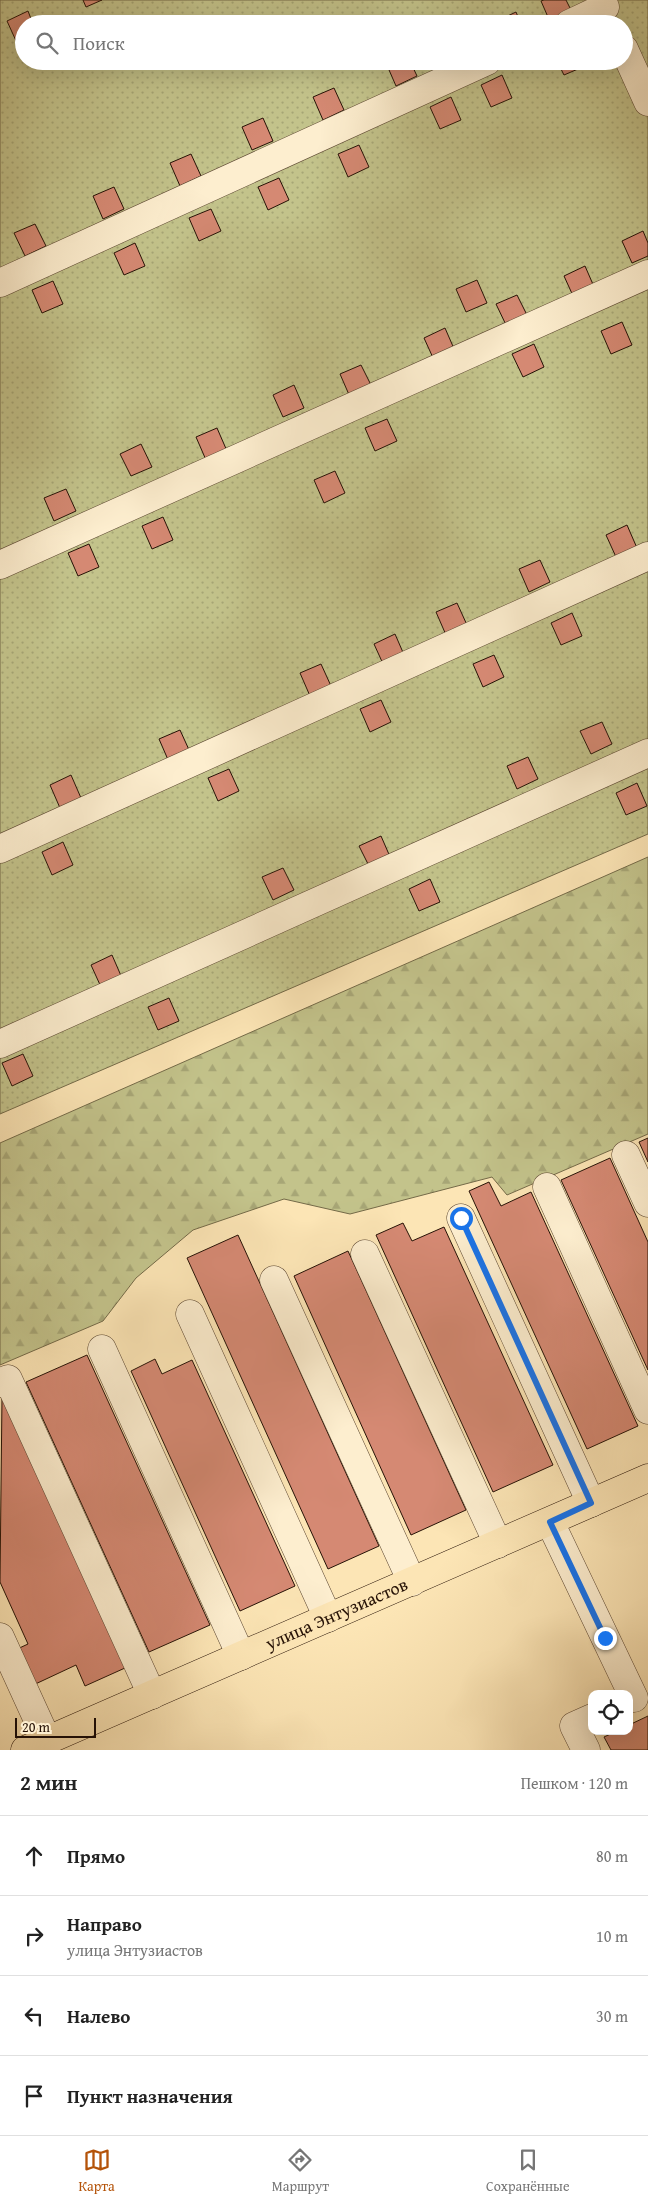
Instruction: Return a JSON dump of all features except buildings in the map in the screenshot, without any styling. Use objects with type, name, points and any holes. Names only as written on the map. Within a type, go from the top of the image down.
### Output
[{"type":"main road","name":"улица Энтузиастов","points":[[36,1745],[648,1478]]},
{"type":"lane","points":[[593,15],[607,10]]},
{"type":"lane","points":[[633,69],[648,102]]},
{"type":"lane","points":[[0,283],[467,70]]},
{"type":"lane","points":[[0,565],[648,274]]},
{"type":"lane","points":[[0,849],[648,556]]},
{"type":"lane","points":[[0,1044],[648,753]]},
{"type":"lane","points":[[626,1155],[648,1203]]},
{"type":"lane","points":[[547,1188],[648,1410]]},
{"type":"lane","points":[[461,1218],[591,1503]]},
{"type":"lane","points":[[365,1254],[498,1544]]},
{"type":"lane","points":[[274,1280],[412,1582]]},
{"type":"lane","points":[[190,1314],[328,1618]]},
{"type":"lane","points":[[102,1349],[242,1656]]},
{"type":"lane","points":[[0,1383],[8,1379],[152,1695]]},
{"type":"lane","points":[[550,1522],[637,1696]]},
{"type":"lane","points":[[0,1637],[36,1745]]},
{"type":"lane","points":[[586,1750],[574,1726],[588,1720]]},
{"type":"green space","points":[[0,0],[648,0],[648,834],[0,1114]]},
{"type":"green space","points":[[648,857],[648,1134],[507,1195],[492,1177],[350,1214],[284,1199],[193,1230],[136,1278],[103,1321],[0,1365],[0,1143]]},
{"type":"route","points":[[461,1218],[591,1503],[550,1522],[605,1638]]}]
